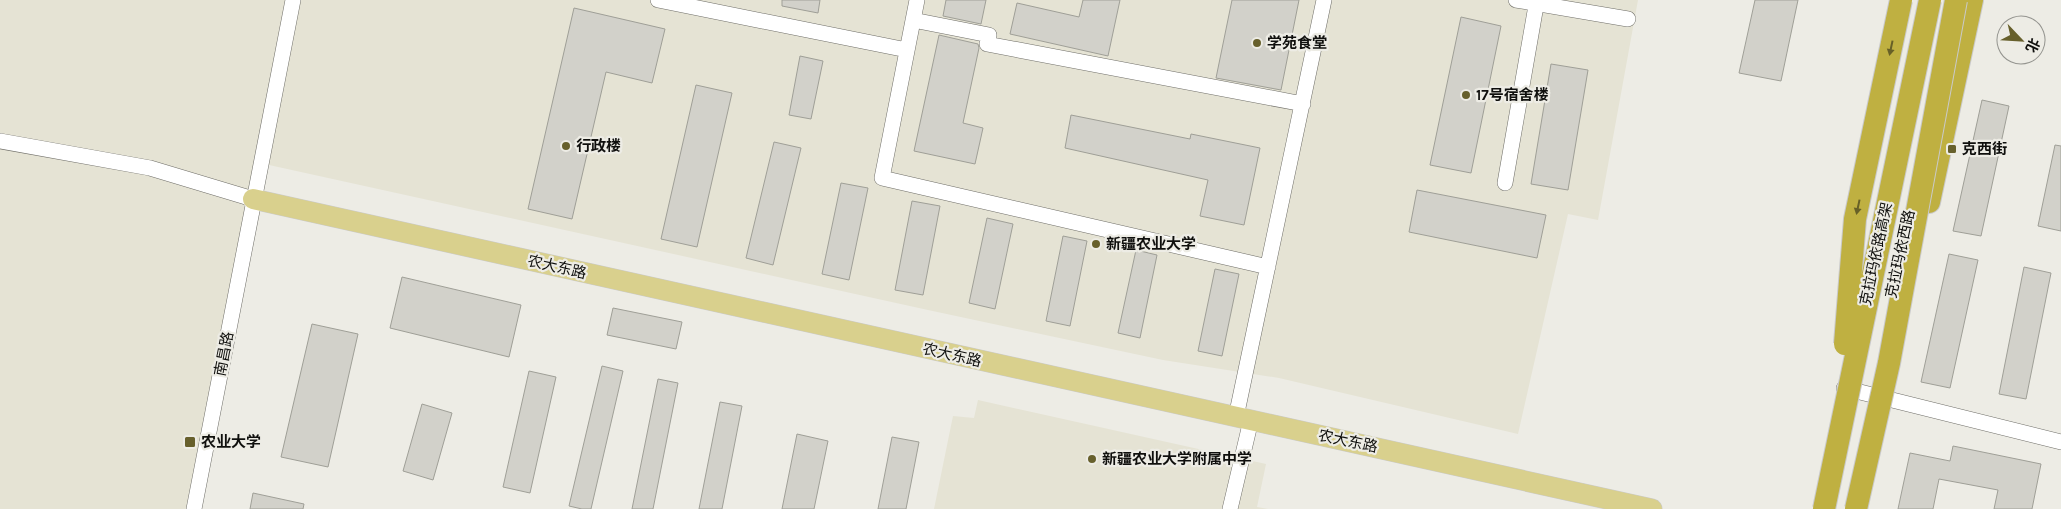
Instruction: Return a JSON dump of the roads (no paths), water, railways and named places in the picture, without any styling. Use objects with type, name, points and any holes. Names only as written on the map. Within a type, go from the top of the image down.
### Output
[{"type":"highway","points":[[1837,440],[1856,219],[1901,0]]},
{"type":"highway","name":"克拉玛依路高架","points":[[1824,509],[1930,0]]},
{"type":"highway","points":[[1867,509],[1930,202],[1960,2]]},
{"type":"highway","name":"克拉玛依路高架","points":[[1856,509],[1889,363],[1960,2]]},
{"type":"highway","points":[[1889,363],[1930,202]]},
{"type":"main road","name":"克拉玛依西路","points":[[1819,509],[1920,0]]},
{"type":"main road","name":"克拉玛依西路","points":[[1850,509],[1903,233],[1960,2]]},
{"type":"main road","name":"农大东路","points":[[253,199],[1652,509]]},
{"type":"street","name":"南昌路","points":[[194,509],[293,0]]},
{"type":"street","points":[[658,0],[907,50]]},
{"type":"street","points":[[918,0],[882,178],[1268,267]]},
{"type":"street","points":[[1230,509],[1268,267],[1324,0]]},
{"type":"street","points":[[1516,0],[1537,2],[1628,19]]},
{"type":"street","points":[[1505,183],[1537,2]]},
{"type":"street","points":[[914,20],[989,35],[987,44],[1303,104]]},
{"type":"street","points":[[0,141],[150,168],[253,199]]},
{"type":"street","points":[[1844,388],[2061,442]]},
{"type":"place","name":"学苑食堂","points":[[1257,43]]},
{"type":"place","name":"17号宿舍楼","points":[[1466,95]]},
{"type":"place","name":"行政楼","points":[[566,146]]},
{"type":"place","name":"克西街","points":[[1952,149]]},
{"type":"place","name":"新疆农业大学","points":[[1096,244]]},
{"type":"place","name":"农业大学","points":[[190,442]]},
{"type":"place","name":"新疆农业大学附属中学","points":[[1092,459]]}]
